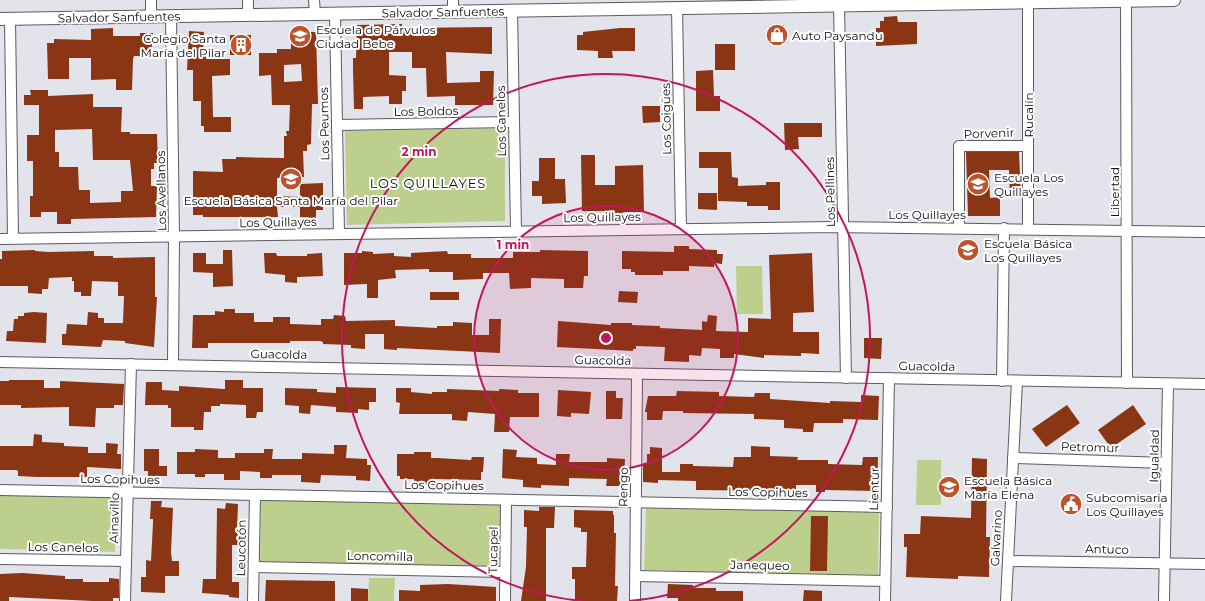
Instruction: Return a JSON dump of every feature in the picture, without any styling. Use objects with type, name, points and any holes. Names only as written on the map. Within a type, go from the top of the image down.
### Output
[{"type":"street","points":[[151,0],[151,16]]},
{"type":"street","points":[[248,0],[248,15]]},
{"type":"street","points":[[314,0],[315,14]]},
{"type":"street","name":"Salvador Sanfuentes","points":[[5,19],[315,14],[453,6],[512,10],[677,8],[805,3],[839,5],[880,2],[1174,0]]},
{"type":"street","name":"Libertad","points":[[1126,1],[1127,383]]},
{"type":"street","name":"Rucalín","points":[[1028,2],[1028,228]]},
{"type":"street","name":"Los Pellines","points":[[839,5],[846,378]]},
{"type":"street","name":"Los Coigües","points":[[677,8],[681,229]]},
{"type":"street","name":"Los Canelos","points":[[512,10],[516,231]]},
{"type":"street","name":"Los Peumos","points":[[335,13],[339,234]]},
{"type":"street","name":"Los Avellanos","points":[[171,16],[174,236],[173,365]]},
{"type":"street","points":[[5,19],[13,238]]},
{"type":"street","name":"Los Boldos","points":[[337,125],[514,122]]},
{"type":"street","name":"Porvenir","points":[[960,227],[959,146],[1028,146]]},
{"type":"street","name":"Los Quillayes","points":[[0,239],[843,227],[960,227],[1205,232]]},
{"type":"street","points":[[1002,381],[1004,228]]},
{"type":"street","name":"Guacolda","points":[[0,362],[1205,384]]},
{"type":"street","name":"Ainavillo","points":[[125,601],[131,364]]},
{"type":"street","name":"Rengo","points":[[635,601],[637,374]]},
{"type":"street","name":"Lientur","points":[[885,601],[889,378]]},
{"type":"street","name":"Galvarino","points":[[1006,601],[1017,381]]},
{"type":"street","name":"Igualdad","points":[[1164,601],[1168,384]]},
{"type":"street","name":"Petromur","points":[[1013,458],[1166,463]]},
{"type":"street","name":"Los Copihues","points":[[0,490],[887,507]]},
{"type":"street","name":"Leucotón","points":[[253,601],[255,495]]},
{"type":"street","name":"Tucapel","points":[[505,601],[506,500]]},
{"type":"street","name":"Los Canelos","points":[[0,559],[126,561]]},
{"type":"street","name":"Antuco","points":[[1008,561],[1205,564]]},
{"type":"street","name":"Loncomilla","points":[[254,567],[505,572]]},
{"type":"street","name":"Janequeo","points":[[635,576],[886,581]]},
{"type":"green space","points":[[505,128],[505,221],[347,225],[345,131]]},
{"type":"green space","points":[[736,266],[762,266],[763,314],[737,314]]},
{"type":"green space","points":[[917,460],[941,460],[941,505],[916,505]]},
{"type":"green space","points":[[0,494],[116,497],[115,552],[0,549]]},
{"type":"green space","points":[[261,500],[505,504],[503,566],[260,563]]},
{"type":"green space","points":[[646,507],[879,512],[878,575],[644,570]]},
{"type":"green space","points":[[369,578],[395,578],[394,601],[368,601]]},
{"type":"building","points":[[897,16],[898,22],[917,22],[917,44],[876,46],[876,28],[880,28],[880,21],[884,21],[884,17]]},
{"type":"building","points":[[402,24],[402,28],[492,27],[492,54],[446,52],[447,83],[480,82],[480,71],[494,71],[493,105],[455,105],[455,96],[427,97],[426,68],[412,68],[412,52],[389,52],[389,75],[406,76],[406,91],[402,91],[402,104],[389,104],[389,96],[363,97],[363,109],[354,109],[353,58],[356,58],[357,25]]},
{"type":"building","name":"Auto Paysandu","points":[[784,25],[786,43],[770,44],[768,27]]},
{"type":"building","points":[[113,28],[113,36],[140,36],[140,33],[153,33],[151,56],[134,56],[132,90],[116,90],[116,79],[91,80],[91,58],[69,58],[69,79],[48,79],[47,43],[54,43],[54,39],[91,40],[91,29]]},
{"type":"building","points":[[635,28],[635,51],[612,51],[613,58],[598,58],[598,51],[577,50],[577,35],[583,35],[583,32]]},
{"type":"building","points":[[189,31],[204,32],[203,50],[206,50],[206,59],[230,59],[230,75],[212,76],[213,117],[231,117],[231,132],[204,132],[204,126],[201,126],[201,101],[193,101],[193,70],[187,70]]},
{"type":"building","points":[[299,32],[316,32],[318,104],[312,104],[311,144],[307,145],[307,151],[303,151],[304,177],[277,178],[277,196],[300,197],[300,184],[323,183],[323,210],[316,210],[316,218],[300,217],[300,207],[277,207],[278,217],[203,217],[203,215],[193,215],[193,171],[223,172],[222,159],[236,159],[236,157],[284,158],[284,136],[287,136],[286,131],[289,131],[290,105],[272,105],[271,75],[259,76],[259,53],[277,53],[277,49],[291,49],[291,35],[299,35]],"holes":[[[301,64],[302,81],[284,82],[284,65]]]},
{"type":"building","name":"Colegio Santa María del Pilar","points":[[230,35],[251,35],[251,55],[230,55]]},
{"type":"building","points":[[715,44],[735,44],[735,70],[715,70]]},
{"type":"building","points":[[713,70],[714,96],[720,96],[720,111],[696,111],[696,71]]},
{"type":"building","points":[[30,90],[48,90],[48,96],[93,94],[93,107],[122,107],[121,132],[130,132],[130,134],[157,134],[158,163],[154,163],[154,169],[151,169],[151,186],[157,186],[156,217],[71,219],[71,224],[57,224],[57,212],[41,212],[41,217],[30,217],[30,196],[33,196],[33,161],[27,161],[27,135],[39,135],[39,105],[24,105],[24,95],[31,95]],"holes":[[[92,129],[93,160],[130,160],[133,191],[121,191],[121,202],[90,203],[90,190],[79,190],[78,167],[59,167],[59,152],[55,152],[55,130]]]},
{"type":"building","points":[[642,106],[660,106],[660,122],[643,123]]},
{"type":"building","points":[[784,123],[822,123],[822,137],[798,137],[799,149],[785,150]]},
{"type":"building","points":[[699,152],[731,152],[732,177],[738,178],[738,186],[766,185],[766,182],[780,182],[780,210],[768,210],[768,206],[747,206],[747,202],[718,201],[718,168],[699,168]]},
{"type":"building","name":"Escuela Los Quillayes","points":[[966,152],[1019,152],[1021,198],[1010,198],[1009,170],[989,170],[990,198],[1000,197],[1000,216],[968,216]]},
{"type":"building","points":[[581,155],[595,155],[595,185],[615,185],[615,166],[643,165],[644,212],[623,212],[623,217],[610,217],[610,211],[582,211]]},
{"type":"building","points":[[539,158],[555,158],[555,179],[565,179],[566,203],[542,204],[542,196],[532,196],[532,181],[539,181]]},
{"type":"building","points":[[698,193],[717,193],[717,210],[698,209]]},
{"type":"building","points":[[674,246],[689,246],[689,249],[717,250],[717,254],[723,254],[722,264],[714,263],[714,267],[689,266],[689,271],[663,271],[663,275],[635,275],[635,272],[631,272],[631,269],[622,269],[622,251],[674,252]]},
{"type":"building","points":[[35,250],[49,252],[94,251],[94,256],[113,256],[113,258],[155,257],[155,297],[157,297],[154,347],[125,343],[125,341],[103,340],[101,347],[62,345],[62,334],[66,334],[67,324],[87,325],[88,312],[98,313],[98,318],[104,318],[104,323],[123,323],[124,296],[118,296],[118,282],[92,281],[91,296],[81,296],[81,292],[74,292],[74,281],[72,281],[72,277],[49,278],[48,289],[42,289],[42,294],[28,293],[28,286],[0,286],[0,259],[2,259],[2,251]]},
{"type":"building","points":[[223,250],[232,250],[233,286],[213,287],[213,273],[193,272],[193,253],[206,253],[206,264],[223,264]]},
{"type":"building","points":[[540,250],[588,251],[588,276],[584,276],[583,288],[564,288],[564,279],[531,278],[531,288],[510,289],[509,273],[483,273],[483,279],[453,280],[453,272],[429,272],[429,269],[395,270],[396,278],[378,280],[378,298],[367,298],[367,284],[344,285],[344,253],[362,253],[362,251],[373,252],[373,254],[394,253],[394,256],[411,257],[411,253],[447,251],[448,254],[471,254],[471,258],[513,258],[513,252],[540,252]]},
{"type":"building","points":[[264,253],[276,253],[277,256],[307,256],[307,254],[322,253],[323,276],[297,277],[297,283],[285,282],[285,275],[265,273]]},
{"type":"building","points":[[812,253],[814,312],[793,313],[793,332],[819,332],[819,354],[801,353],[801,356],[764,355],[764,358],[734,354],[734,358],[720,358],[720,349],[702,348],[701,356],[689,355],[689,362],[664,361],[665,347],[636,346],[636,349],[633,349],[633,351],[557,347],[558,321],[611,325],[611,323],[632,323],[632,325],[660,326],[660,328],[702,330],[702,321],[707,322],[708,315],[717,316],[716,331],[748,332],[748,318],[771,319],[769,255]]},
{"type":"building","points":[[619,291],[638,292],[637,303],[618,302]]},
{"type":"building","points":[[430,292],[459,292],[459,300],[430,300]]},
{"type":"building","points":[[224,309],[235,309],[235,313],[254,313],[254,322],[273,322],[273,317],[290,317],[290,324],[321,325],[321,319],[333,319],[334,315],[345,316],[346,321],[395,320],[395,326],[437,328],[437,326],[453,326],[453,322],[472,323],[472,335],[489,335],[489,319],[501,319],[500,353],[397,348],[397,350],[384,349],[384,334],[365,334],[365,349],[351,348],[351,345],[323,344],[323,342],[320,341],[290,341],[290,343],[208,343],[208,348],[192,348],[193,315],[215,315],[215,311],[224,312]]},
{"type":"building","points":[[24,313],[47,313],[46,343],[6,341],[7,331],[13,331],[14,319],[18,319],[18,316],[24,316]]},
{"type":"building","points":[[864,338],[882,338],[881,359],[864,358]]},
{"type":"building","points":[[44,380],[44,388],[60,388],[60,381],[124,384],[123,405],[114,405],[114,408],[96,408],[95,427],[69,426],[69,407],[21,408],[21,405],[0,405],[0,381]]},
{"type":"building","points":[[225,380],[243,380],[243,388],[263,388],[263,412],[257,412],[256,418],[246,418],[246,405],[220,404],[220,406],[211,406],[211,412],[204,412],[203,430],[194,430],[194,427],[171,427],[171,408],[168,408],[168,405],[145,405],[146,382],[162,382],[162,390],[179,391],[179,386],[225,389]]},
{"type":"building","points":[[336,387],[376,388],[376,402],[369,402],[369,410],[358,409],[358,413],[336,412],[336,407],[311,405],[310,414],[299,413],[299,406],[285,405],[285,388],[317,389],[317,392],[336,393]]},
{"type":"building","points":[[396,388],[411,388],[411,392],[432,394],[432,392],[447,392],[447,389],[499,391],[499,389],[518,390],[518,393],[539,393],[539,417],[510,417],[509,432],[494,432],[495,414],[468,412],[467,421],[452,420],[452,414],[399,414],[400,403],[396,402]]},
{"type":"building","points":[[558,390],[591,392],[589,414],[571,413],[571,417],[557,416]]},
{"type":"building","points":[[606,391],[616,391],[616,398],[623,398],[622,419],[606,419]]},
{"type":"building","points":[[677,391],[719,392],[719,396],[754,397],[755,393],[770,393],[770,399],[830,403],[830,401],[861,402],[861,395],[879,396],[878,420],[843,419],[843,423],[814,423],[813,432],[803,432],[803,429],[784,428],[784,420],[754,419],[754,414],[683,413],[683,411],[663,411],[662,420],[647,420],[647,412],[645,412],[648,396],[676,396]]},
{"type":"building","points":[[1067,405],[1080,423],[1046,447],[1032,429]]},
{"type":"building","points":[[1133,405],[1146,424],[1111,448],[1098,430]]},
{"type":"building","points":[[34,434],[42,435],[42,442],[64,443],[64,446],[88,447],[88,453],[106,453],[106,443],[118,444],[117,454],[121,454],[121,469],[87,467],[87,477],[18,476],[18,471],[16,470],[0,470],[0,446],[33,446]]},
{"type":"building","points":[[334,445],[347,445],[346,458],[367,459],[367,465],[371,465],[370,481],[356,480],[356,476],[321,475],[320,483],[301,482],[301,475],[272,475],[272,478],[260,478],[260,472],[240,471],[240,480],[224,480],[224,474],[205,474],[205,477],[195,477],[195,474],[177,474],[177,452],[195,452],[195,449],[218,450],[218,458],[235,458],[235,453],[264,453],[264,449],[273,449],[272,459],[302,459],[302,453],[334,454]]},
{"type":"building","points":[[751,446],[770,447],[770,456],[798,457],[797,460],[828,460],[828,464],[862,465],[863,457],[878,457],[877,491],[825,490],[825,492],[816,492],[816,485],[796,485],[796,491],[696,490],[696,481],[658,480],[658,483],[643,482],[643,463],[647,463],[647,454],[650,454],[650,447],[662,448],[662,472],[680,472],[680,464],[693,464],[693,466],[733,467],[734,457],[751,457]]},
{"type":"building","points":[[144,449],[159,449],[159,466],[167,466],[167,476],[148,476],[148,471],[144,471]]},
{"type":"building","points":[[503,449],[517,450],[516,457],[537,458],[537,464],[556,465],[556,454],[570,454],[569,462],[607,462],[607,458],[625,459],[624,479],[621,479],[621,486],[606,486],[607,479],[569,478],[569,486],[541,485],[541,488],[523,487],[523,480],[502,478]]},
{"type":"building","points":[[414,452],[431,452],[431,458],[471,460],[472,457],[484,457],[481,480],[435,479],[435,485],[414,484],[414,479],[400,479],[400,476],[397,476],[397,454],[414,454]]},
{"type":"building","points":[[972,458],[987,459],[986,537],[990,537],[989,577],[958,576],[958,579],[906,577],[907,547],[904,547],[904,534],[920,534],[921,516],[971,518]]},
{"type":"building","points":[[151,501],[162,501],[161,507],[173,508],[171,552],[172,561],[179,561],[179,576],[165,576],[165,593],[141,592],[141,577],[146,577],[146,560],[151,561],[153,519],[150,519]]},
{"type":"building","points":[[226,503],[238,504],[237,530],[240,530],[239,545],[232,545],[232,582],[239,582],[239,598],[229,597],[229,595],[202,593],[203,579],[216,579],[217,508],[225,509]]},
{"type":"building","points":[[539,507],[555,507],[554,528],[546,528],[546,601],[521,601],[526,567],[527,527],[524,527],[524,510],[539,511]]},
{"type":"building","points":[[574,510],[613,511],[614,533],[616,533],[615,586],[618,586],[617,601],[575,601],[575,579],[572,579],[572,567],[586,567],[587,532],[581,532],[581,528],[574,527]]},
{"type":"building","points":[[811,516],[828,516],[827,571],[810,571]]},
{"type":"building","points":[[22,573],[65,576],[65,579],[83,579],[83,582],[109,582],[109,578],[119,579],[119,598],[113,598],[113,601],[93,601],[9,597],[9,601],[0,601],[0,574]]},
{"type":"building","points":[[266,580],[335,581],[335,601],[265,601]]},
{"type":"building","points":[[448,584],[496,587],[496,601],[399,601],[399,590],[420,591],[420,585]]},
{"type":"building","points":[[668,584],[693,585],[693,588],[716,588],[716,591],[743,591],[743,601],[678,601],[678,598],[667,598]]},
{"type":"building","points":[[351,588],[368,589],[368,601],[351,601]]},
{"type":"building","points":[[804,590],[822,591],[822,601],[803,601]]},
{"type":"place","name":"Auto Paysandu","points":[[777,35]]},
{"type":"place","name":"Escuela de Párvulos Ciudad Bebe","points":[[300,36]]},
{"type":"place","name":"Colegio Santa María del Pilar","points":[[241,45]]},
{"type":"place","name":"Escuela Básica Santa María del Pilar","points":[[291,179]]},
{"type":"place","name":"Escuela Los Quillayes","points":[[978,184]]},
{"type":"place","name":"Escuela Básica Los Quillayes","points":[[968,250]]},
{"type":"place","name":"Escuela Básica María Elena","points":[[949,487]]},
{"type":"place","name":"Subcomisaria Los Quillayes","points":[[1071,504]]},
{"type":"district","name":"LOS QUILLAYES","points":[[428,183]]}]
